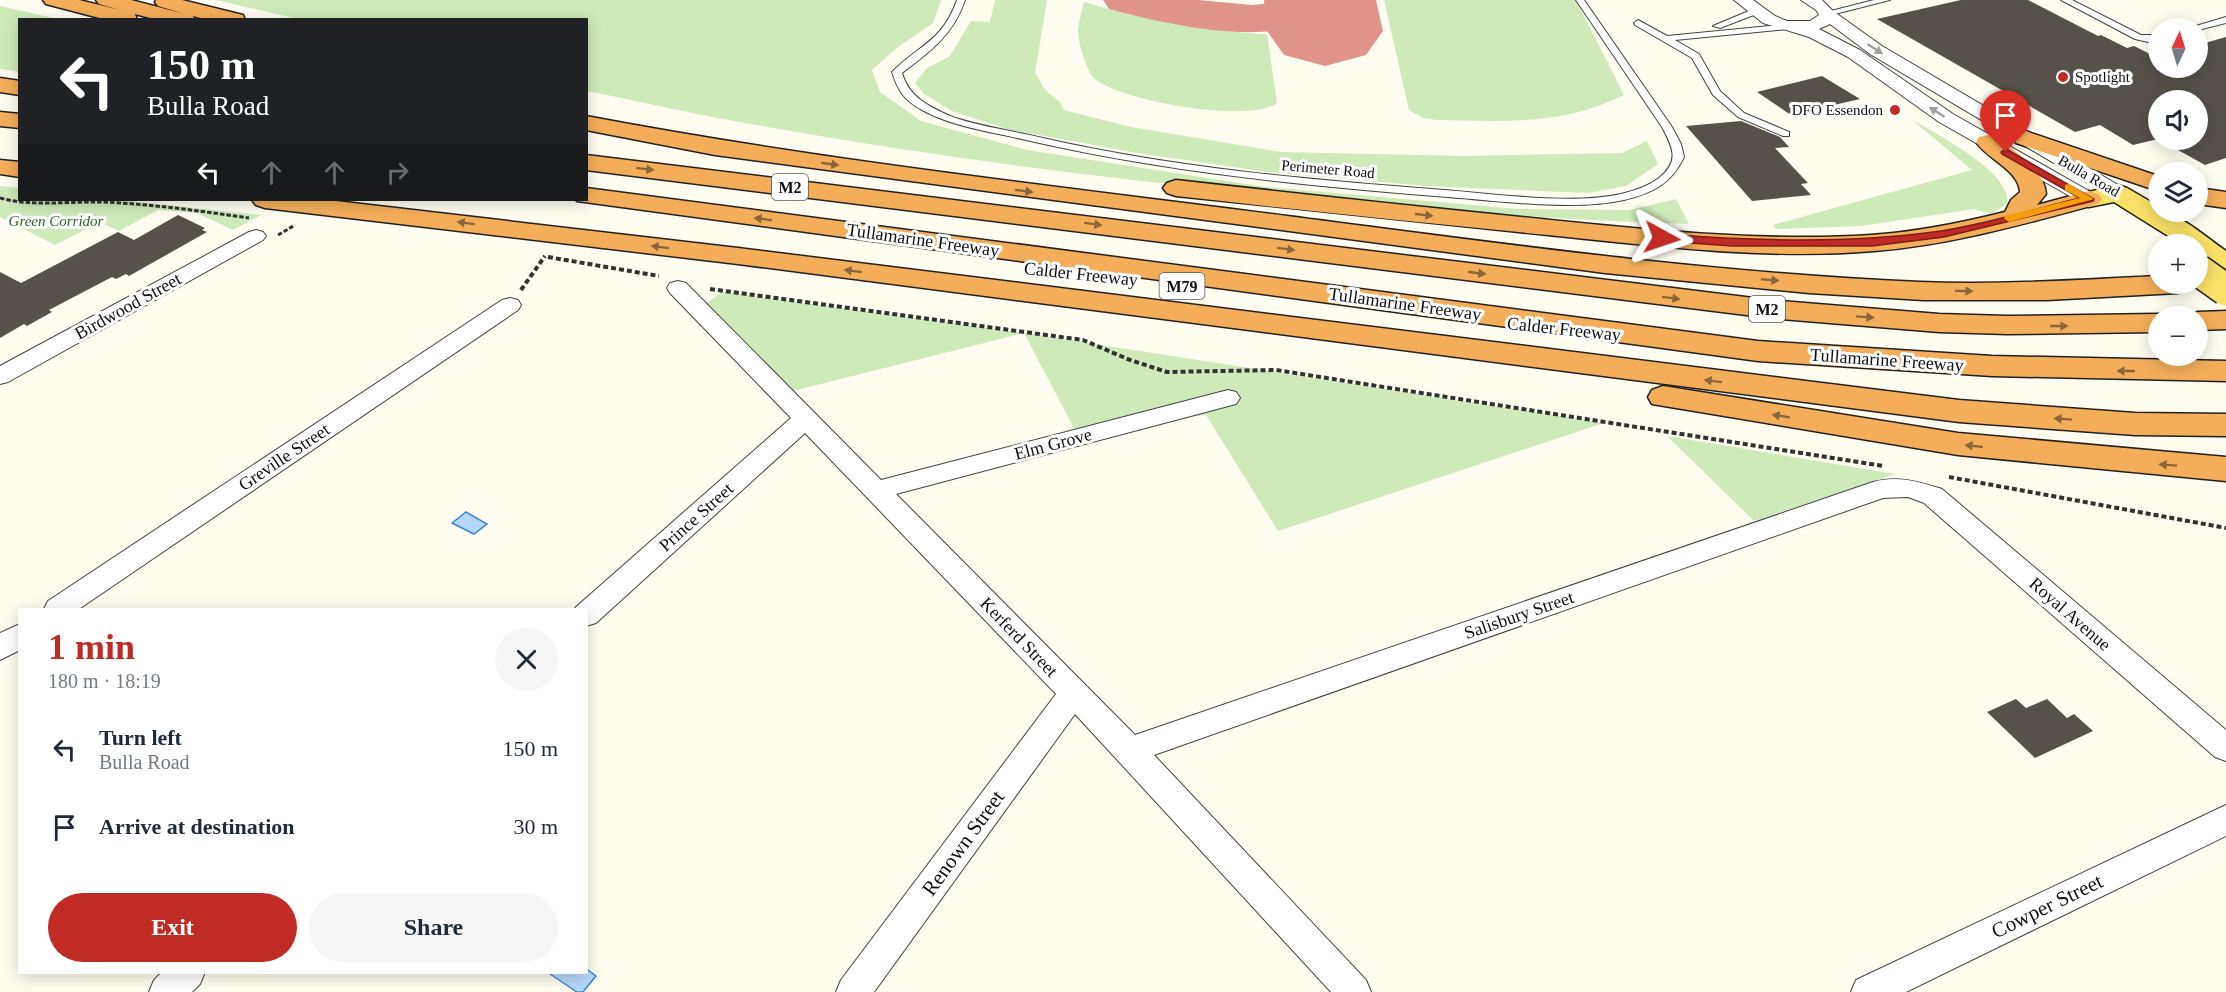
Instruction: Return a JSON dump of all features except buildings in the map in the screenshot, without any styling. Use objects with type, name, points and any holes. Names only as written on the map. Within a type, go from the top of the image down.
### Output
[{"type":"highway","points":[[53,0],[124,18]]},
{"type":"highway","points":[[106,0],[177,18]]},
{"type":"highway","points":[[157,0],[227,18]]},
{"type":"highway","points":[[0,86],[18,88]]},
{"type":"highway","points":[[588,105],[729,131],[990,166],[1360,209],[1732,243],[1872,243],[1944,234],[2089,199]]},
{"type":"highway","points":[[0,118],[18,121]]},
{"type":"highway","points":[[588,123],[715,148],[1557,259],[1809,284],[1979,292],[2148,286]]},
{"type":"highway","points":[[588,138],[993,211]]},
{"type":"highway","points":[[2025,138],[2148,181]]},
{"type":"highway","points":[[1988,142],[2030,178],[2034,187],[2033,194],[2020,206],[2017,216]]},
{"type":"highway","name":"Tullamarine Freeway","points":[[588,162],[1770,309],[1939,323],[2007,325],[2148,323]]},
{"type":"highway","points":[[990,166],[1406,232],[1711,275]]},
{"type":"highway","points":[[0,167],[18,170]]},
{"type":"highway","points":[[0,175],[18,177]]},
{"type":"highway","points":[[2118,193],[2148,192]]},
{"type":"highway","name":"Tullamarine Freeway","points":[[588,196],[1758,351],[1856,360],[2074,370],[2226,371]]},
{"type":"highway","name":"Calder Freeway","points":[[449,201],[1758,351]]},
{"type":"highway","points":[[263,219],[911,279],[1959,411],[2135,424],[2226,425]]},
{"type":"highway","points":[[911,279],[1958,444],[2226,469]]},
{"type":"highway","points":[[2208,281],[2226,279]]},
{"type":"highway","points":[[2208,321],[2226,320]]},
{"type":"main road","points":[[2089,199],[2118,193]]},
{"type":"main road","name":"Bulla Road","points":[[2118,193],[2175,228],[2226,264]]},
{"type":"main road","name":"Bulla Road","points":[[2089,199],[2118,214],[2148,234]]},
{"type":"main road","points":[[2208,277],[2226,290]]},
{"type":"street","name":"Bulla Road","points":[[1809,0],[1822,7],[1827,14],[1876,50],[2118,193]]},
{"type":"street","name":"Bulla Road","points":[[1752,5],[1769,19],[1817,33],[1839,43],[1908,93],[1988,142],[2089,199]]},
{"type":"street","points":[[1792,26],[1815,26],[1827,20],[1827,14]]},
{"type":"street","name":"Birdwood Street","points":[[0,376],[263,219]]},
{"type":"street","name":"Kerferd Street","points":[[678,288],[1130,750],[1354,992]]},
{"type":"street","name":"Greville Street","points":[[59,608],[510,305]]},
{"type":"street","name":"Elm Grove","points":[[877,490],[1228,398]]},
{"type":"street","name":"Prince Street","points":[[588,613],[806,418]]},
{"type":"street","name":"Royal Avenue","points":[[1900,478],[1933,496],[2226,748]]},
{"type":"street","name":"Salisbury Street","points":[[1130,750],[1882,489],[1900,478]]},
{"type":"street","points":[[0,648],[18,636]]},
{"type":"street","name":"Renown Street","points":[[853,992],[1073,694]]},
{"type":"street","name":"Cowper Street","points":[[1868,992],[2226,820]]},
{"type":"street","points":[[166,992],[186,974]]},
{"type":"lane","name":"Perimeter Road","points":[[961,0],[956,18],[943,37],[897,72],[902,89],[924,107],[950,119],[1097,153],[1305,183],[1547,201],[1622,197],[1661,182],[1672,171],[1679,157],[1676,144],[1667,127],[1580,0]]},
{"type":"lane","points":[[1827,14],[1886,0]]},
{"type":"lane","points":[[2065,0],[2134,35],[2148,39]]},
{"type":"lane","points":[[1669,39],[1737,20],[1752,5]]},
{"type":"lane","points":[[2208,24],[2226,20]]},
{"type":"lane","points":[[1638,23],[1696,56],[1716,93],[1732,107],[1757,123],[1786,134]]},
{"type":"lane","points":[[1681,36],[1792,26]]},
{"type":"path","points":[[0,198],[14,202],[101,202],[167,206],[296,225]]},
{"type":"path","points":[[535,255],[667,278],[678,288],[724,289],[1083,340],[1130,360],[1167,372],[1276,370],[1900,478]]},
{"type":"path","points":[[510,305],[545,256]]},
{"type":"path","points":[[1949,477],[2226,528]]},
{"type":"green space","points":[[216,0],[941,0],[933,23],[898,47],[872,70],[880,92],[921,121],[1027,150],[1266,187],[1518,209],[1630,210],[1676,199],[1689,224],[1485,213],[1282,196],[942,155],[721,118],[588,91],[588,18],[294,18]]},
{"type":"green space","points":[[995,0],[1047,0],[1035,73],[1045,90],[1060,102],[1064,110],[1131,127],[1281,152],[1464,156],[1622,153],[1647,141],[1658,164],[1626,186],[1588,193],[1426,186],[1268,172],[1137,153],[1007,129],[952,111],[924,94],[915,83],[927,68],[950,56],[971,21],[990,22]]},
{"type":"green space","points":[[1384,0],[1576,0],[1624,95],[1601,105],[1555,117],[1509,121],[1423,118],[1409,110]]},
{"type":"green space","points":[[1084,2],[1175,24],[1222,31],[1267,34],[1277,103],[1262,109],[1215,110],[1158,102],[1111,88],[1096,80],[1089,71],[1083,56],[1078,29]]},
{"type":"green space","points":[[0,6],[54,18],[18,18],[18,72],[0,69]]},
{"type":"green space","points":[[1911,119],[1954,144],[1986,167],[1998,179],[2006,192],[2007,204],[1991,214],[1974,209],[1861,226],[1776,229],[1773,225],[1972,170]]},
{"type":"green space","name":"Green Corridor","points":[[0,186],[18,188],[18,201],[130,201],[261,215],[233,230],[197,213],[158,210],[119,231],[100,222],[55,245],[0,217]]},
{"type":"green space","points":[[722,292],[1024,333],[793,391],[703,306]]},
{"type":"green space","points":[[1024,333],[1604,423],[1278,531],[1206,415],[1076,432]]},
{"type":"green space","points":[[1667,436],[1895,474],[1754,521]]},
{"type":"water","points":[[466,512],[487,524],[474,534],[452,523]]},
{"type":"water","points":[[588,970],[596,976],[583,992],[577,992],[550,974],[588,974]]},
{"type":"taxiway","points":[[1125,0],[1224,17],[1252,18],[1277,17],[1299,11],[1314,0]]},
{"type":"runway","points":[[1320,0],[1325,31]]},
{"type":"slow traffic","points":[[2009,218],[2089,199],[2069,187]]},
{"type":"place","name":"Spotlight","points":[[2063,77]]},
{"type":"place","name":"DFO Essendon","points":[[1895,110]]},
{"type":"route","points":[[1662,238],[1732,243],[1872,243],[1944,234],[2089,199],[2006,152]]}]
